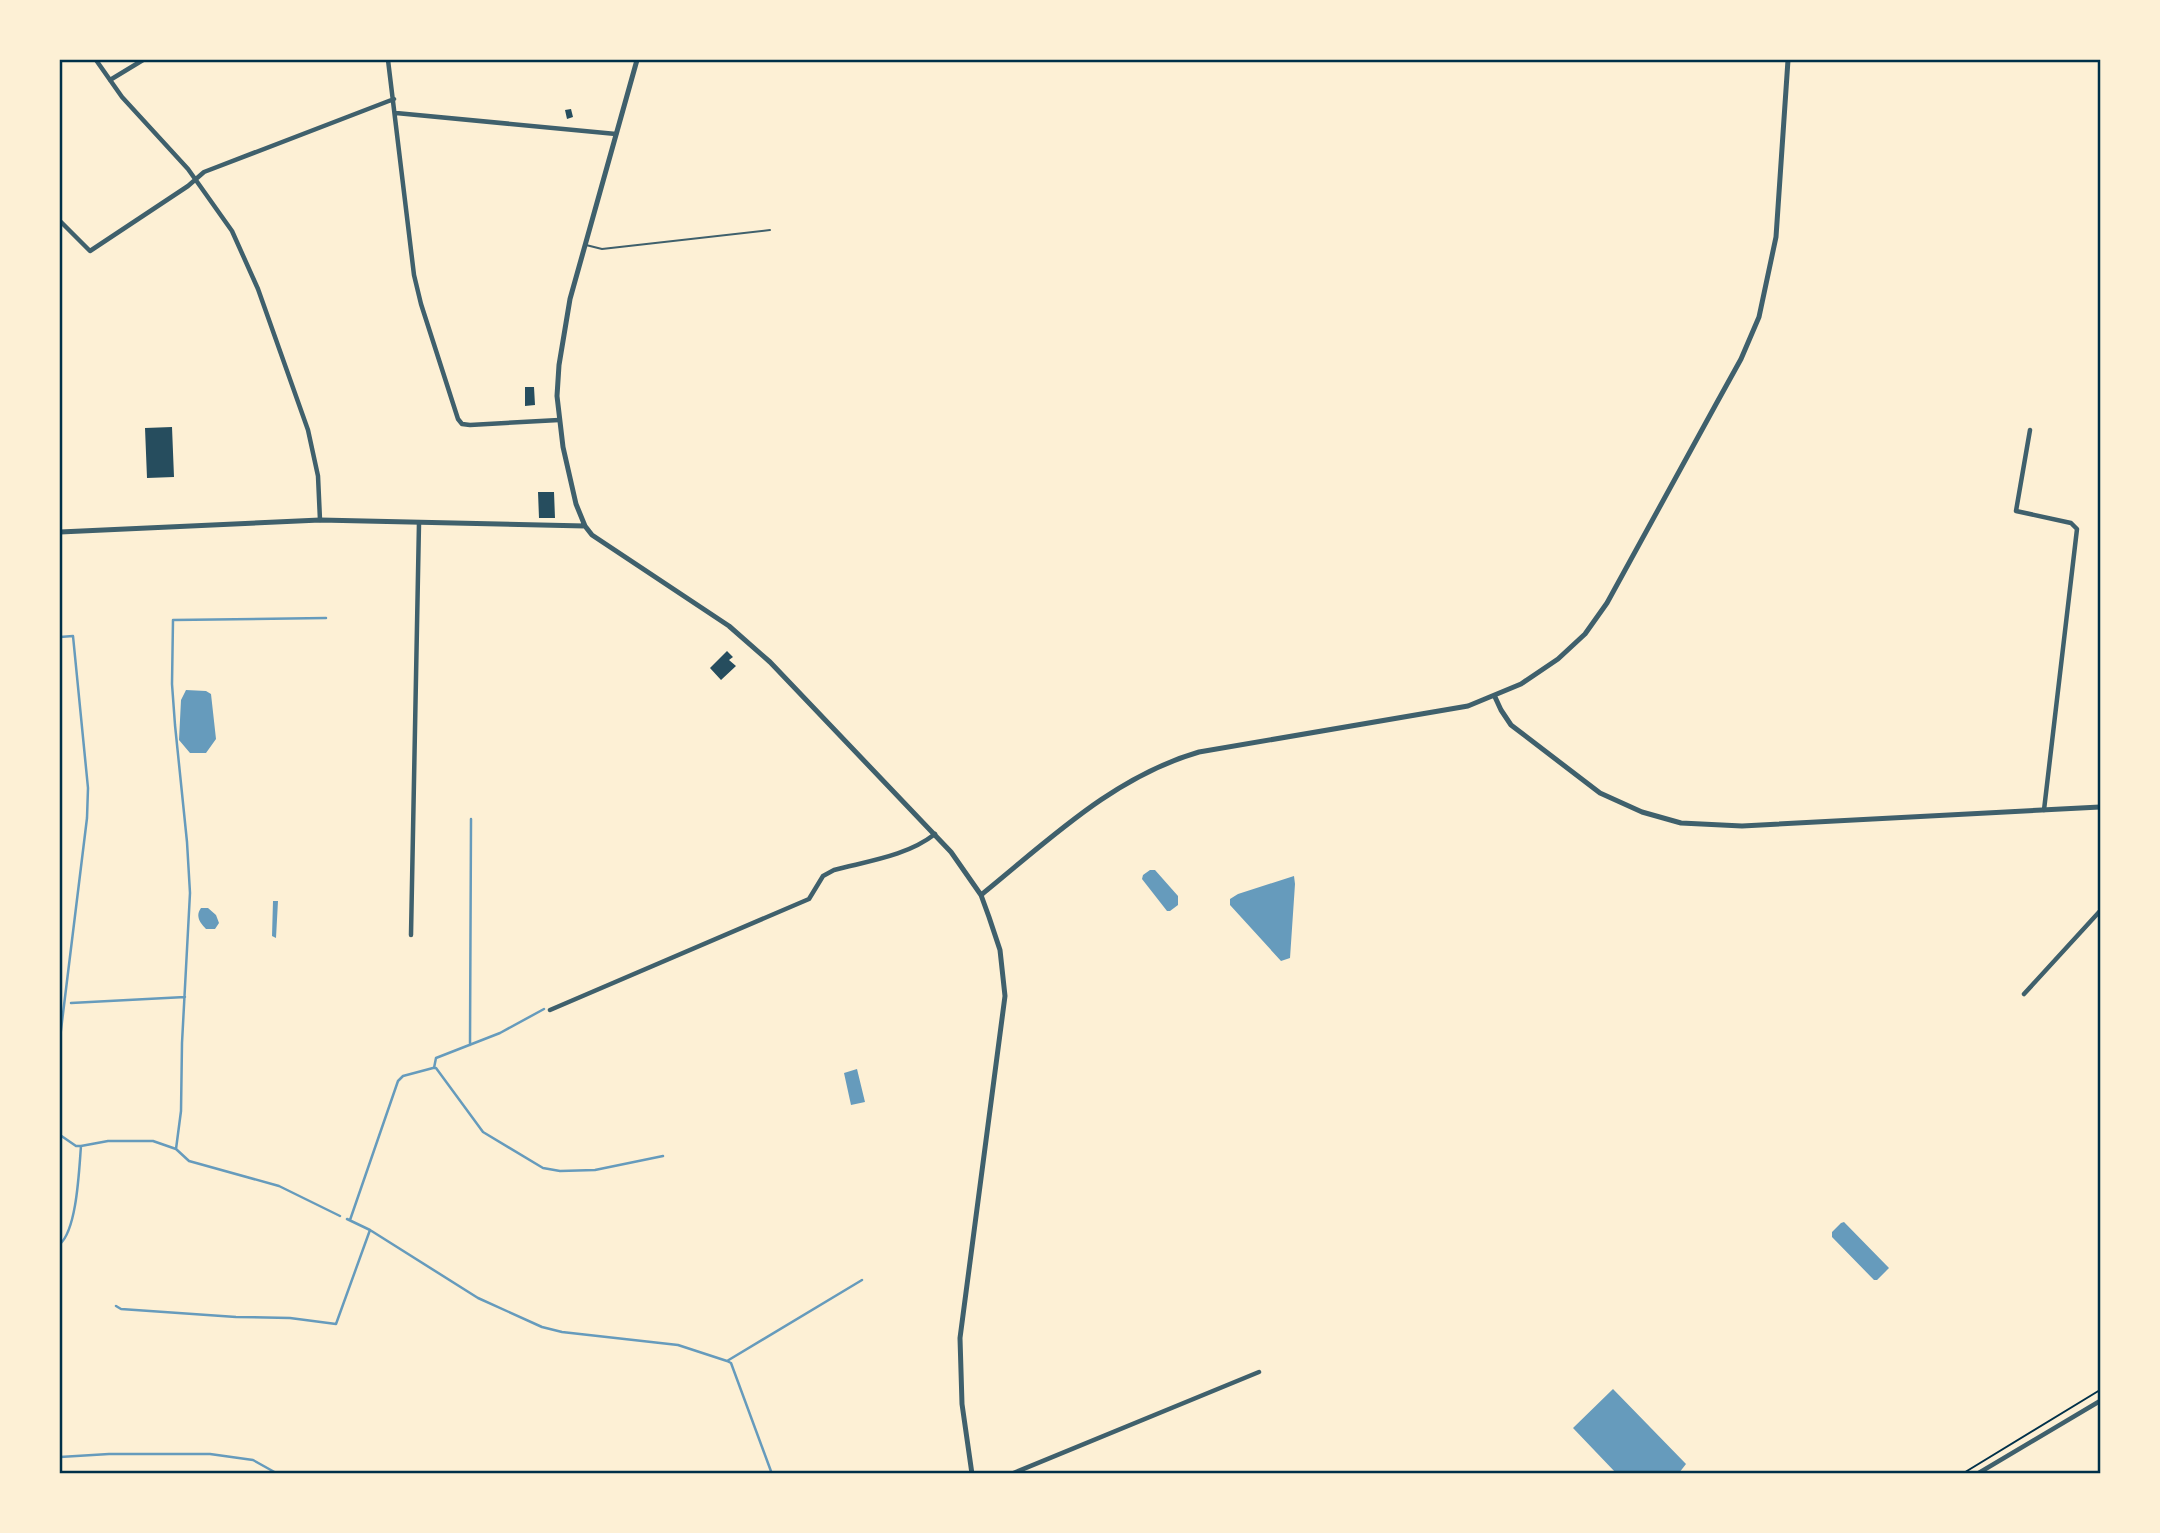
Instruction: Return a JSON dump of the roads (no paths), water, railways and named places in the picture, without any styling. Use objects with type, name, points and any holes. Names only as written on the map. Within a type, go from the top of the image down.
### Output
[{"type":"street","points":[[96,60],[122,97],[196,179],[232,231],[258,289],[309,430],[318,476],[320,520]]},
{"type":"street","points":[[110,80],[143,60]]},
{"type":"street","points":[[388,60],[414,275],[458,419],[462,424],[470,425],[559,420]]},
{"type":"street","points":[[637,60],[564,327],[557,396],[572,488],[586,526],[600,542],[729,626],[770,662],[935,834],[981,895],[1000,950],[1005,996],[960,1338],[962,1404],[972,1474]]},
{"type":"street","points":[[981,895],[1105,796],[1162,764],[1199,752],[1453,710],[1495,696],[1540,672],[1585,634],[1607,603],[1741,359],[1759,317],[1776,237],[1788,60]]},
{"type":"street","points":[[60,221],[90,251],[204,172],[394,99]]},
{"type":"street","points":[[396,113],[616,134]]},
{"type":"street","points":[[2030,430],[2017,511],[2071,523],[2077,529],[2044,810]]},
{"type":"street","points":[[60,532],[320,520],[586,526]]},
{"type":"street","points":[[411,935],[419,523]]},
{"type":"street","points":[[1495,696],[1511,725],[1601,793],[1642,813],[1682,823],[1742,826],[2101,807]]},
{"type":"street","points":[[550,1010],[808,899],[823,876],[834,870],[907,851],[923,844],[935,834]]},
{"type":"street","points":[[2024,994],[2101,911]]},
{"type":"street","points":[[1011,1474],[1259,1372]]},
{"type":"street","points":[[1977,1474],[2101,1401]]},
{"type":"lane","points":[[585,245],[602,249],[770,230]]},
{"type":"water","points":[[186,690],[206,691],[211,694],[216,739],[206,753],[190,753],[179,740],[181,700]]},
{"type":"water","points":[[1150,870],[1155,870],[1178,896],[1178,905],[1170,911],[1167,911],[1142,879]]},
{"type":"water","points":[[1294,876],[1290,958],[1281,961],[1230,905],[1230,899]]},
{"type":"water","points":[[273,901],[278,901],[276,938],[272,936]]},
{"type":"water","points":[[201,908],[208,908],[216,915],[219,923],[215,929],[206,929],[202,924],[198,917]]},
{"type":"water","points":[[857,1069],[865,1102],[851,1105],[844,1073]]},
{"type":"water","points":[[1844,1222],[1889,1268],[1877,1280],[1832,1237],[1832,1232]]},
{"type":"water","points":[[1613,1389],[1686,1464],[1679,1473],[1616,1473],[1573,1428]]},
{"type":"waterway","points":[[176,1149],[181,1111],[190,893],[172,684],[173,620],[326,618]]},
{"type":"waterway","points":[[60,637],[73,636],[88,788],[87,818],[60,1038]]},
{"type":"waterway","points":[[470,1045],[471,819]]},
{"type":"waterway","points":[[71,1003],[185,997]]},
{"type":"waterway","points":[[434,1068],[436,1058],[500,1033],[544,1009]]},
{"type":"waterway","points":[[350,1220],[398,1081],[403,1076],[433,1068],[436,1068],[483,1132],[543,1168],[560,1171],[595,1170],[663,1156]]},
{"type":"waterway","points":[[60,1135],[76,1146],[81,1146]]},
{"type":"waterway","points":[[60,1244],[66,1236],[74,1213],[81,1146],[108,1141],[153,1141],[176,1149],[189,1161],[279,1186],[340,1216]]},
{"type":"waterway","points":[[347,1219],[370,1230],[478,1298],[542,1327],[562,1332],[678,1345],[727,1361],[862,1280]]},
{"type":"waterway","points":[[116,1306],[121,1309],[290,1318],[336,1324],[370,1230]]},
{"type":"waterway","points":[[727,1361],[731,1363],[772,1474]]},
{"type":"waterway","points":[[60,1457],[210,1454],[253,1460],[278,1474]]}]
